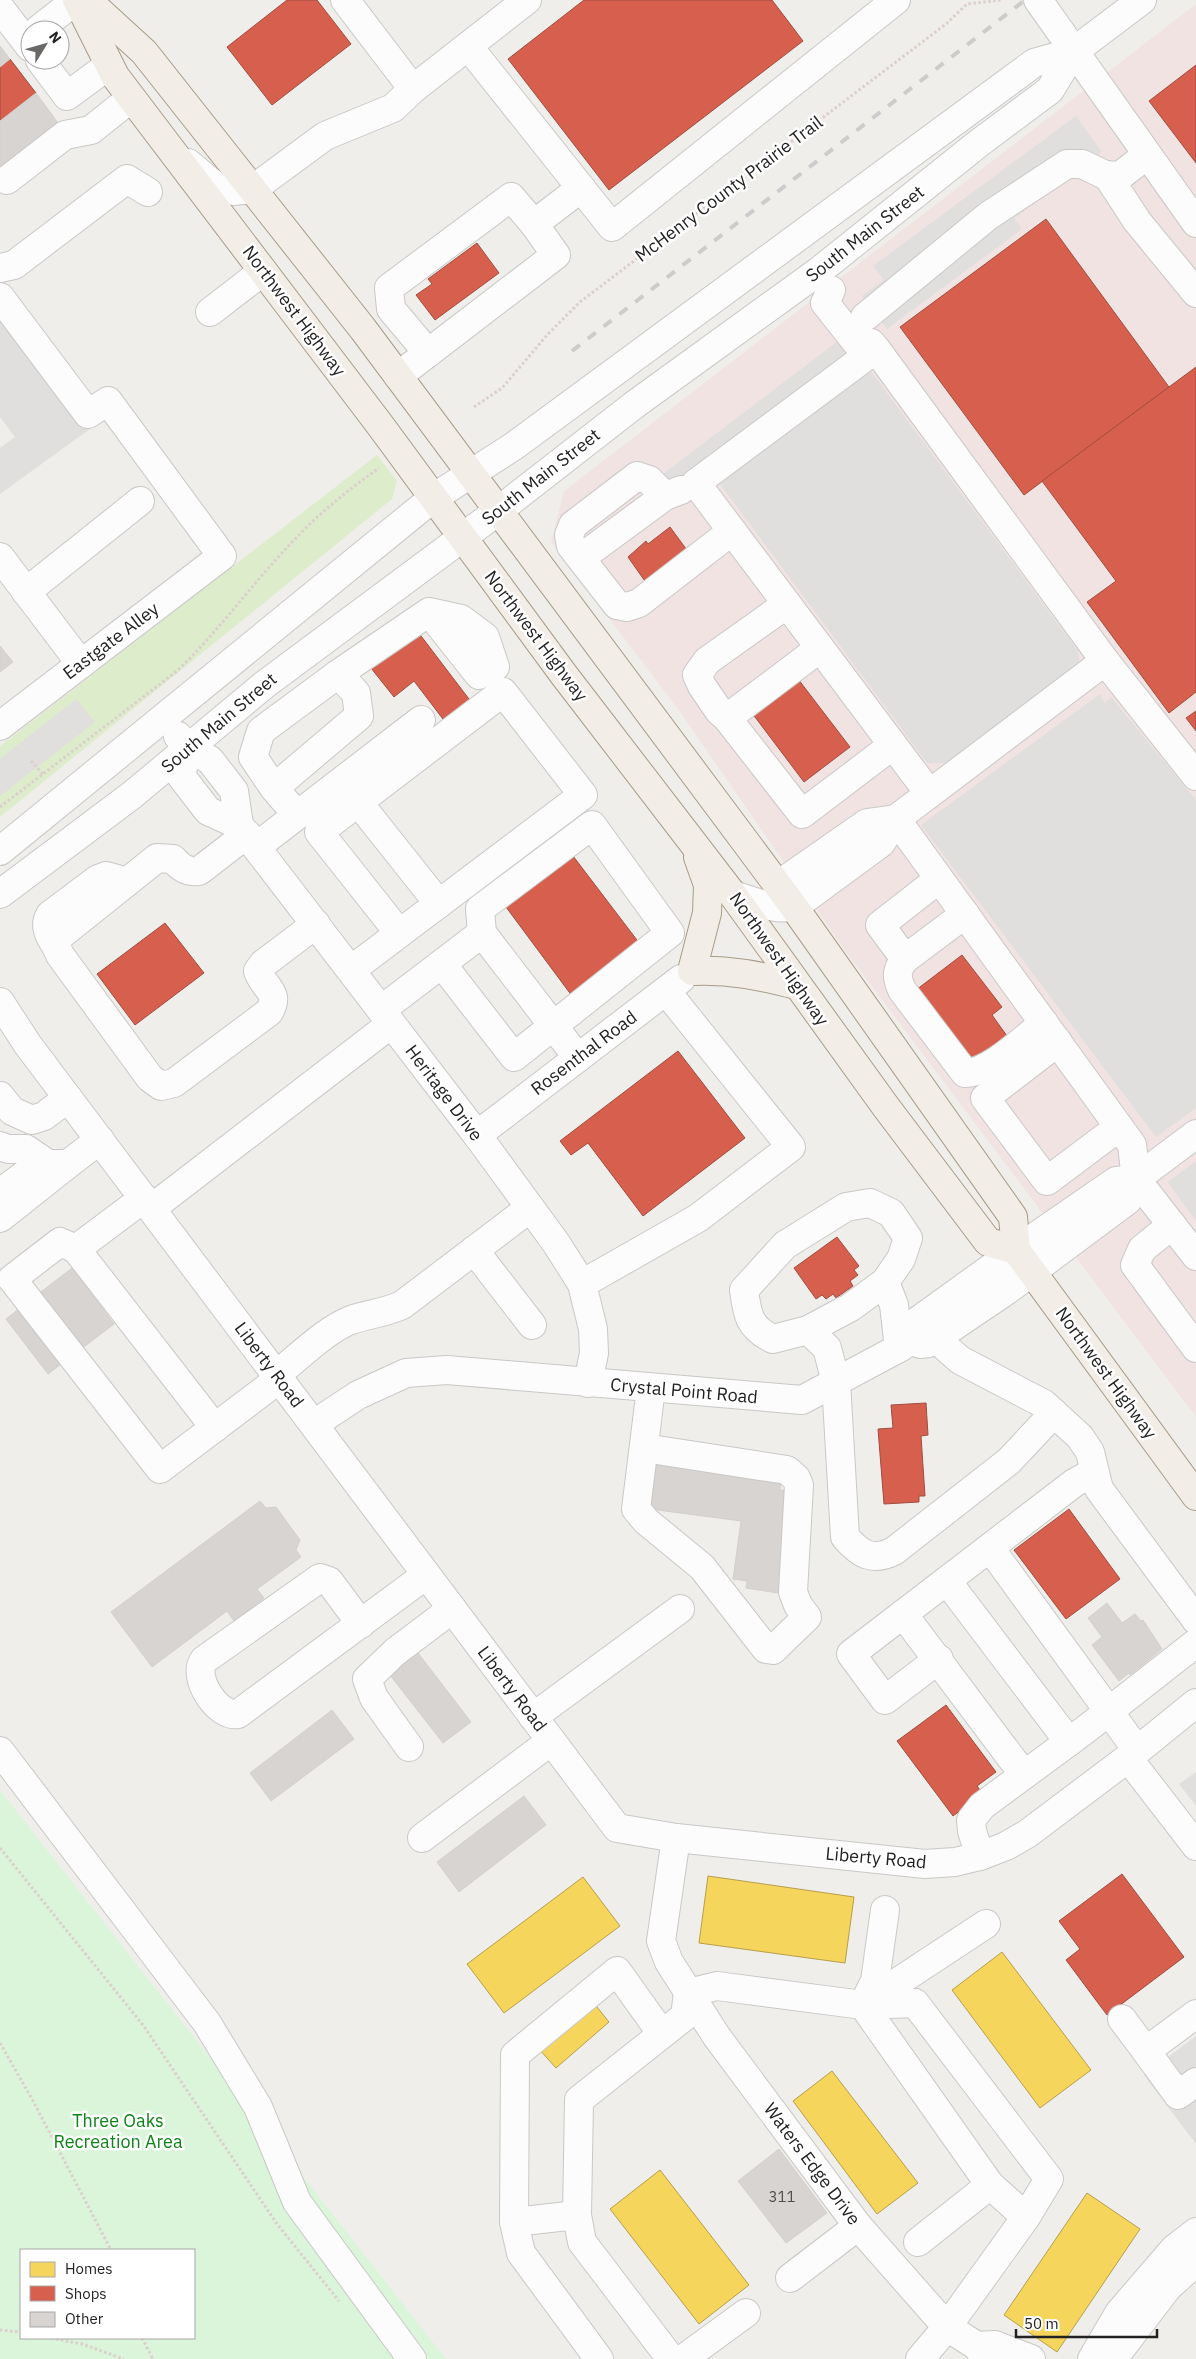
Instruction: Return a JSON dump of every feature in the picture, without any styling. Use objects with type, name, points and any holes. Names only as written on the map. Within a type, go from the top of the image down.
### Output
[{"type":"main road","name":"Northwest Highway","points":[[77,0],[109,65],[132,98],[692,840],[796,985],[988,1242],[1016,1250],[1196,1496]]},
{"type":"main road","points":[[87,0],[144,52],[363,329],[794,906],[1013,1217],[1016,1250]]},
{"type":"main road","points":[[692,840],[708,885],[707,913],[692,971],[719,970],[745,972],[796,985]]},
{"type":"street","points":[[57,20],[77,0]]},
{"type":"street","points":[[346,0],[413,89]]},
{"type":"street","points":[[168,146],[219,189],[233,191],[253,189],[325,136],[392,108],[413,89],[527,0]]},
{"type":"street","points":[[468,46],[612,228],[896,0]]},
{"type":"street","points":[[1038,0],[1196,224]]},
{"type":"street","name":"South Main Street","points":[[0,851],[433,498],[514,446],[1034,63],[1073,52],[1142,0]]},
{"type":"street","points":[[0,8],[20,29]]},
{"type":"street","name":"South Main Street","points":[[0,894],[132,795],[264,685],[498,511],[634,405],[825,280],[1050,90],[1073,52]]},
{"type":"street","points":[[50,70],[67,96],[109,65]]},
{"type":"street","points":[[7,180],[65,135],[91,130],[132,98]]},
{"type":"street","points":[[864,317],[988,216],[1067,164],[1082,164],[1107,175],[1121,174],[1147,155]]},
{"type":"street","points":[[1107,175],[1137,221],[1196,293]]},
{"type":"street","points":[[0,268],[14,265],[127,179],[148,192]]},
{"type":"street","points":[[534,224],[581,188]]},
{"type":"street","points":[[398,376],[556,255],[534,224],[510,196],[389,288],[391,308],[428,353]]},
{"type":"street","points":[[794,238],[825,280],[844,290],[873,328],[873,346],[1105,661],[1196,776]]},
{"type":"street","points":[[210,312],[263,271]]},
{"type":"street","points":[[825,280],[825,303],[856,342],[873,346]]},
{"type":"street","name":"Eastgate Alley","points":[[0,298],[88,414],[108,401],[222,556],[0,726]]},
{"type":"street","points":[[363,329],[391,308]]},
{"type":"street","points":[[593,550],[665,496],[696,483],[873,346]]},
{"type":"street","points":[[665,496],[649,480],[637,476],[573,525],[569,535],[571,546],[617,605],[627,607],[639,603],[732,531]]},
{"type":"street","points":[[696,483],[930,793]]},
{"type":"street","points":[[26,592],[140,501]]},
{"type":"street","points":[[0,557],[81,664]]},
{"type":"street","points":[[787,604],[708,662],[697,675],[711,701],[727,718],[802,814],[893,745]]},
{"type":"street","points":[[297,815],[274,788],[253,757],[261,731],[338,674],[428,612]]},
{"type":"street","points":[[727,718],[820,648]]},
{"type":"street","points":[[733,895],[781,909],[794,906],[881,843],[896,818],[1105,661]]},
{"type":"street","points":[[274,788],[359,716],[356,693],[338,674]]},
{"type":"street","points":[[351,970],[583,795],[503,692],[319,832],[399,933]]},
{"type":"street","name":"Heritage Drive","points":[[164,719],[188,748],[210,760],[234,791],[248,835],[556,1243],[582,1284],[593,1329],[594,1353],[588,1383]]},
{"type":"street","points":[[316,924],[263,964],[258,971],[274,998],[274,1004],[269,1012],[174,1083],[161,1086],[150,1078],[60,955],[56,946],[57,938],[62,933],[157,858],[173,859],[181,868],[192,872],[199,871],[248,835],[297,815],[420,720]]},
{"type":"street","points":[[358,802],[439,904]]},
{"type":"street","points":[[778,885],[867,823],[896,818]]},
{"type":"street","points":[[896,818],[1132,1144],[1136,1179],[1196,1256]]},
{"type":"street","points":[[442,964],[514,1057],[554,1026],[670,933],[592,825],[480,909],[482,932],[554,1026],[578,1058]]},
{"type":"street","points":[[905,959],[880,925],[939,879]]},
{"type":"street","points":[[965,914],[905,959],[898,968],[897,978],[902,990],[1047,1181],[1119,1127]]},
{"type":"street","points":[[76,1249],[148,1203],[386,1017],[442,964],[482,932]]},
{"type":"street","name":"Rosenthal Road","points":[[476,1135],[692,971]]},
{"type":"street","points":[[582,1284],[698,1218],[791,1147],[666,991]]},
{"type":"street","points":[[0,1002],[28,1044]]},
{"type":"street","points":[[0,1017],[28,1044]]},
{"type":"street","points":[[965,1072],[974,1073],[985,1068],[1051,1032]]},
{"type":"street","points":[[985,1098],[1051,1032]]},
{"type":"street","name":"Liberty Road","points":[[28,1044],[616,1828],[676,1838],[926,1864],[955,1862],[980,1856],[1006,1846],[1027,1834],[1133,1754],[1196,1703]]},
{"type":"street","points":[[0,1096],[12,1111],[32,1120],[44,1116],[68,1098]]},
{"type":"street","points":[[885,1282],[894,1305],[900,1348],[908,1342],[912,1325],[1116,1181],[1136,1179],[1196,1134]]},
{"type":"street","points":[[0,1206],[46,1172],[55,1163],[100,1140]]},
{"type":"street","points":[[0,1146],[8,1149],[26,1149],[55,1163]]},
{"type":"street","points":[[0,1193],[39,1164],[55,1163]]},
{"type":"street","points":[[0,1218],[42,1186],[55,1163]]},
{"type":"street","name":"Crystal Point Road","points":[[314,1424],[358,1395],[406,1374],[447,1370],[802,1400],[900,1348],[929,1342],[1032,1271],[1128,1200],[1136,1179]]},
{"type":"street","points":[[870,1203],[891,1213],[908,1238],[901,1259],[885,1282],[851,1307],[808,1330],[773,1340],[759,1333],[747,1313],[744,1290],[785,1245],[846,1207],[870,1203]]},
{"type":"street","points":[[214,1428],[76,1249],[60,1242],[12,1279],[160,1469],[214,1428],[278,1377],[336,1328],[351,1320],[387,1312],[402,1305],[530,1208]]},
{"type":"street","points":[[1172,1225],[1142,1249],[1135,1266],[1196,1348]]},
{"type":"street","points":[[474,1250],[532,1325]]},
{"type":"street","points":[[808,1330],[827,1348],[836,1382],[845,1537],[855,1549],[869,1556],[884,1556],[894,1551],[1009,1461],[1054,1412]]},
{"type":"street","points":[[935,1338],[960,1360],[1044,1404],[1080,1437],[1090,1452],[1099,1489],[1196,1620]]},
{"type":"street","points":[[644,1448],[787,1470],[796,1478],[799,1485],[793,1592],[798,1605],[807,1617],[773,1650],[766,1650],[702,1567],[646,1521],[636,1509],[651,1388]]},
{"type":"street","points":[[939,1659],[885,1700],[851,1654],[1074,1483],[1094,1472]]},
{"type":"street","points":[[990,1548],[1109,1710],[1133,1754],[1196,1846]]},
{"type":"street","points":[[361,1624],[329,1581],[320,1578],[204,1660],[200,1670],[200,1681],[222,1711],[232,1715],[238,1714],[361,1624],[426,1575]]},
{"type":"street","points":[[947,1581],[1069,1742]]},
{"type":"street","points":[[533,1717],[680,1608]]},
{"type":"street","points":[[409,1747],[374,1698],[367,1679],[395,1652],[452,1609]]},
{"type":"street","points":[[903,1614],[939,1659],[1024,1775]]},
{"type":"street","points":[[980,1856],[972,1831],[971,1820],[982,1806],[1069,1742],[1196,1643]]},
{"type":"street","points":[[422,1838],[552,1741]]},
{"type":"street","points":[[0,1752],[207,2022],[258,2108],[297,2202],[412,2359]]},
{"type":"street","name":"Waters Edge Drive","points":[[676,1838],[661,1941],[669,1962],[717,2037],[858,2226],[947,2327],[981,2353]]},
{"type":"street","points":[[864,2005],[875,1982],[885,1910]]},
{"type":"street","points":[[864,2005],[986,1924]]},
{"type":"street","points":[[599,2359],[521,2253],[514,2222],[514,2055],[617,1971],[662,2034]]},
{"type":"street","points":[[671,2359],[582,2242],[577,2214],[579,2100],[685,2016],[688,1993],[717,1986],[864,2005],[915,2003],[1049,2179],[1026,2217],[947,2327],[920,2359]]},
{"type":"street","points":[[864,2005],[990,2185],[1026,2217]]},
{"type":"street","points":[[1146,2051],[1196,2014]]},
{"type":"street","points":[[1122,2020],[1178,2095],[1196,2082]]},
{"type":"street","points":[[918,2242],[990,2185]]},
{"type":"street","points":[[514,2222],[577,2214]]},
{"type":"street","points":[[790,2278],[858,2226]]},
{"type":"street","points":[[1092,2359],[1119,2313],[1174,2249],[1196,2232]]},
{"type":"street","points":[[1113,2359],[1168,2287],[1196,2262]]},
{"type":"street","points":[[683,2359],[746,2313]]},
{"type":"street","points":[[981,2353],[995,2345],[1031,2359]]},
{"type":"path","name":"McHenry County Prairie Trail","points":[[474,407],[502,388],[548,334],[580,302],[938,30],[968,4],[1001,0]]},
{"type":"path","points":[[0,807],[177,671],[202,647],[299,535],[340,496],[379,468]]},
{"type":"path","points":[[31,761],[43,774]]},
{"type":"path","points":[[0,1848],[143,2025],[277,2224],[317,2276],[342,2304]]},
{"type":"path","points":[[0,2043],[111,2249]]},
{"type":"path","points":[[0,2330],[20,2332]]},
{"type":"path","points":[[56,2339],[82,2344],[124,2359]]},
{"type":"path","points":[[143,2339],[153,2359]]},
{"type":"shaded area","points":[[1196,4],[1196,1417],[846,952],[678,709],[551,542],[564,491]]},
{"type":"shaded area","points":[[1076,116],[1102,152],[1014,218],[1022,229],[887,329],[862,296],[884,280],[873,266]]},
{"type":"shaded area","points":[[0,302],[94,426],[0,494],[0,448],[15,437],[0,417]]},
{"type":"shaded area","points":[[838,341],[847,352],[853,347],[1078,651],[1080,663],[950,763],[927,763],[706,465],[674,486],[663,474]]},
{"type":"shaded area","points":[[1100,694],[1105,703],[1111,697],[1196,800],[1196,1108],[1156,1137],[921,825]]},
{"type":"shaded area","points":[[76,699],[95,722],[0,796],[0,759]]},
{"type":"shaded area","points":[[1196,1161],[1196,1221],[1168,1182]]},
{"type":"shaded area","points":[[1196,1772],[1196,1806],[1179,1784]]},
{"type":"shaded area","points":[[1196,2036],[1196,2144],[1144,2075]]},
{"type":"green space","points":[[377,455],[397,481],[392,499],[0,817],[0,746]]},
{"type":"green space","name":"Three Oaks Recreation Area","points":[[0,1790],[446,2359],[0,2359]]},
{"type":"building: Homes","points":[[708,1876],[854,1897],[845,1963],[699,1943]]},
{"type":"building: Homes","points":[[583,1877],[620,1926],[504,2013],[467,1964]]},
{"type":"building: Homes","points":[[1002,1952],[1091,2070],[1040,2108],[952,1990]]},
{"type":"building: Homes","points":[[593,2002],[609,2022],[556,2068],[539,2049]]},
{"type":"building: Homes","points":[[832,2071],[918,2183],[877,2214],[793,2101]]},
{"type":"building: Homes","points":[[660,2170],[749,2285],[699,2324],[610,2209]]},
{"type":"building: Homes","points":[[1087,2193],[1140,2229],[1057,2352],[1004,2315]]},
{"type":"building: Shops","points":[[287,0],[317,0],[351,44],[272,105],[227,47]]},
{"type":"building: Shops","points":[[584,0],[772,0],[803,41],[609,190],[508,59]]},
{"type":"building: Shops","points":[[10,59],[36,93],[0,121],[0,67]]},
{"type":"building: Shops","points":[[1196,65],[1196,163],[1149,101]]},
{"type":"building: Shops","points":[[1046,219],[1169,387],[1024,495],[900,327]]},
{"type":"building: Shops","points":[[477,243],[499,273],[435,320],[416,295],[432,284],[428,279]]},
{"type":"building: Shops","points":[[1196,367],[1196,692],[1169,713],[1087,602],[1116,581],[1042,481]]},
{"type":"building: Shops","points":[[670,527],[692,557],[647,584],[628,557],[646,541],[648,544]]},
{"type":"building: Shops","points":[[418,632],[472,703],[446,723],[414,681],[394,697],[371,668]]},
{"type":"building: Shops","points":[[798,679],[850,747],[804,782],[752,713]]},
{"type":"building: Shops","points":[[1196,711],[1196,731],[1186,718]]},
{"type":"building: Shops","points":[[570,852],[643,948],[575,1000],[503,903]]},
{"type":"building: Shops","points":[[165,923],[204,973],[135,1025],[97,974]]},
{"type":"building: Shops","points":[[962,955],[1002,1007],[992,1015],[1007,1036],[971,1063],[916,990]]},
{"type":"building: Shops","points":[[678,1051],[745,1138],[643,1216],[588,1143],[571,1155],[560,1141]]},
{"type":"building: Shops","points":[[837,1237],[859,1266],[854,1270],[858,1275],[850,1281],[853,1286],[836,1298],[833,1294],[826,1299],[822,1295],[816,1299],[794,1268]]},
{"type":"building: Shops","points":[[926,1403],[928,1435],[921,1436],[925,1496],[919,1496],[919,1502],[884,1504],[878,1429],[893,1428],[891,1405]]},
{"type":"building: Shops","points":[[1069,1509],[1120,1579],[1066,1619],[1014,1550]]},
{"type":"building: Shops","points":[[946,1705],[996,1772],[977,1786],[983,1794],[953,1816],[897,1741]]},
{"type":"building: Shops","points":[[1122,1874],[1184,1957],[1107,2015],[1066,1960],[1080,1949],[1059,1921]]},
{"type":"building: Other","points":[[0,46],[10,59],[0,67]]},
{"type":"building: Other","points":[[36,93],[61,127],[4,171],[0,166],[0,121]]},
{"type":"building: Other","points":[[0,646],[13,662],[0,672]]},
{"type":"building: Other","points":[[72,1268],[114,1324],[48,1374],[6,1319]]},
{"type":"building: Other","points":[[656,1461],[781,1479],[780,1490],[792,1491],[778,1593],[746,1588],[747,1581],[733,1579],[741,1521],[650,1509]]},
{"type":"building: Other","points":[[260,1501],[266,1508],[276,1507],[300,1540],[296,1550],[301,1557],[257,1589],[264,1598],[234,1621],[227,1611],[152,1667],[111,1612]]},
{"type":"building: Other","points":[[1107,1603],[1122,1623],[1135,1614],[1141,1621],[1143,1620],[1162,1649],[1130,1675],[1129,1673],[1119,1681],[1092,1645],[1102,1637],[1088,1618]]},
{"type":"building: Other","points":[[418,1653],[471,1722],[443,1743],[390,1675]]},
{"type":"building: Other","points":[[332,1710],[354,1739],[271,1801],[250,1773]]},
{"type":"building: Other","points":[[524,1796],[546,1825],[459,1892],[437,1862]]},
{"type":"building: Other","points":[[779,2149],[827,2213],[786,2243],[738,2181]]},
{"type":"railway","points":[[572,351],[1025,0]]}]
